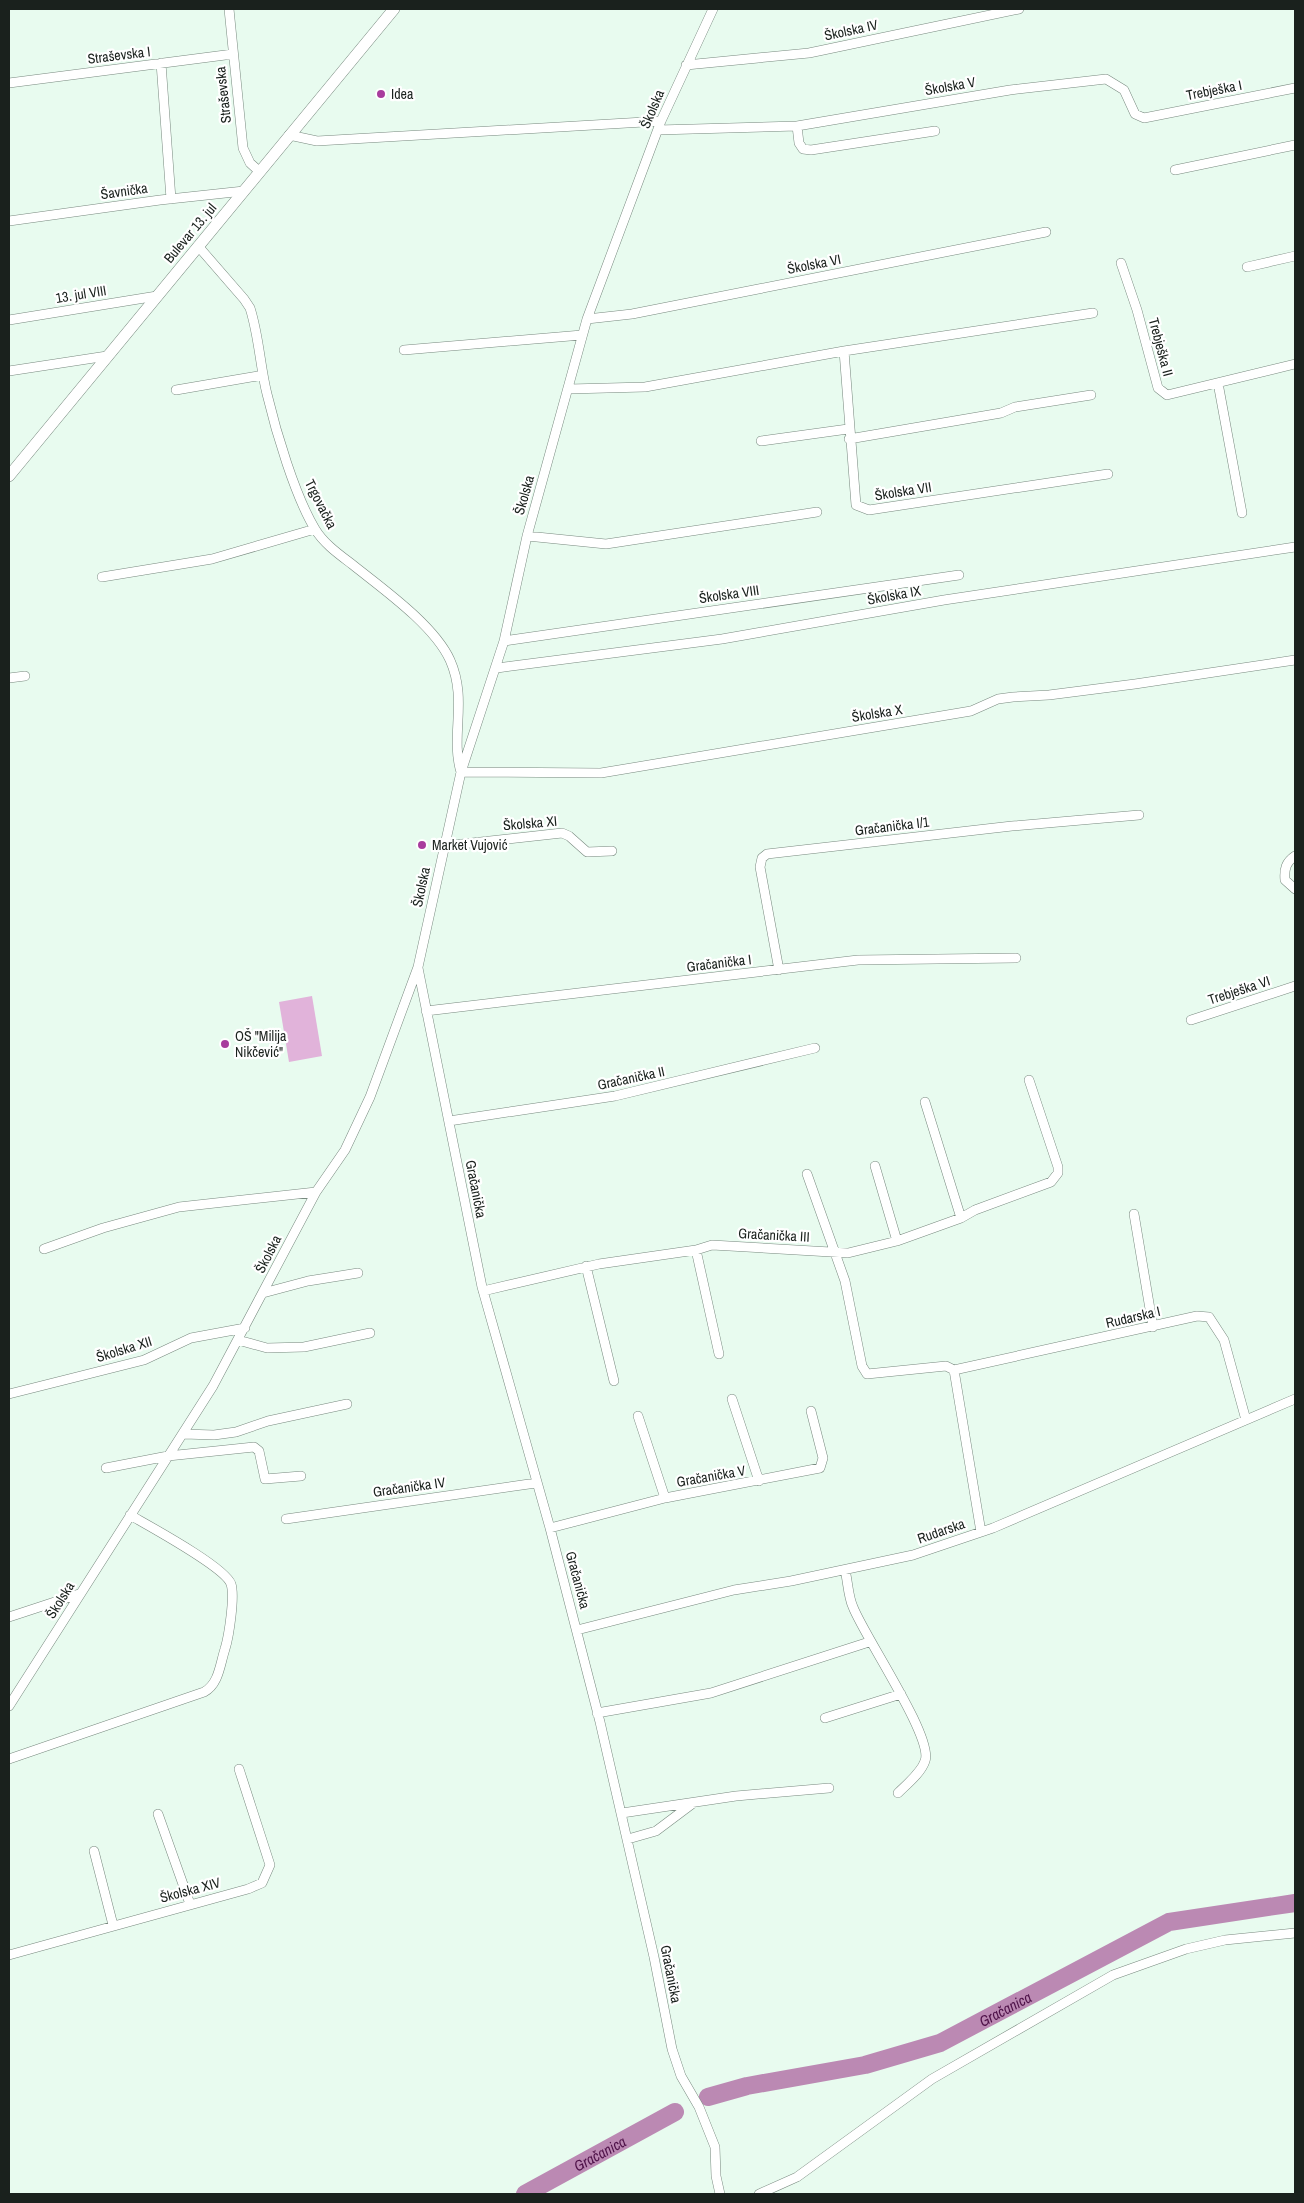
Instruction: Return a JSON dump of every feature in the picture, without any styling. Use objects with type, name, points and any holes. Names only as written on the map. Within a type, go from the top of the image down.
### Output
[{"type":"street","name":"Straševska","points":[[229,9],[243,148],[250,163],[260,172]]},
{"type":"street","name":"Bulevar 13. jul","points":[[9,476],[394,9]]},
{"type":"street","name":"Školska","points":[[9,1706],[130,1515],[184,1434],[245,1328],[316,1192],[345,1150],[370,1097],[418,967],[461,772],[497,668],[527,536],[587,319],[659,125],[713,9]]},
{"type":"street","name":"Školska IV","points":[[686,65],[809,53],[1019,9]]},
{"type":"street","name":"Straševska I","points":[[9,83],[233,54]]},
{"type":"street","points":[[160,63],[171,199]]},
{"type":"street","name":"Školska V","points":[[289,135],[317,142],[659,125],[797,126],[1010,90],[1109,80],[1126,93],[1135,114],[1139,117]]},
{"type":"street","name":"Trebješka I","points":[[1139,117],[1144,118],[1295,88]]},
{"type":"street","points":[[797,126],[799,143],[803,148],[810,150],[935,131]]},
{"type":"street","points":[[1175,170],[1295,145]]},
{"type":"street","name":"Šavnička","points":[[9,221],[171,199],[244,192]]},
{"type":"street","name":"Školska VI","points":[[587,319],[632,314],[1046,232]]},
{"type":"street","name":"Trgovačka","points":[[198,246],[250,308],[267,394],[295,486],[315,529],[338,554],[399,601],[439,642],[450,659],[458,682],[458,754],[461,772]]},
{"type":"street","points":[[1247,267],[1295,256]]},
{"type":"street","name":"Trebješka II","points":[[1121,263],[1137,310],[1158,388],[1167,395],[1295,364]]},
{"type":"street","name":"13. jul VIII","points":[[9,320],[157,296]]},
{"type":"street","points":[[569,389],[645,387],[844,351],[1093,313]]},
{"type":"street","points":[[404,350],[582,335]]},
{"type":"street","name":"Školska VII","points":[[844,351],[848,429],[856,505],[869,510],[1108,474]]},
{"type":"street","points":[[9,371],[106,356]]},
{"type":"street","points":[[176,390],[263,374]]},
{"type":"street","points":[[1218,383],[1242,513]]},
{"type":"street","points":[[849,439],[1001,413],[1015,407],[1090,395]]},
{"type":"street","points":[[761,441],[848,429]]},
{"type":"street","points":[[527,536],[606,544],[817,512]]},
{"type":"street","points":[[102,577],[212,559],[315,529]]},
{"type":"street","name":"Školska IX","points":[[497,668],[722,639],[944,600],[1295,547]]},
{"type":"street","name":"Školska VIII","points":[[504,642],[959,575]]},
{"type":"street","name":"Školska X","points":[[461,772],[602,773],[971,711],[998,700],[1013,697],[1049,695],[1135,684],[1295,660]]},
{"type":"street","points":[[9,678],[25,676]]},
{"type":"street","name":"Gračanička I/1","points":[[779,970],[760,867],[762,858],[767,854],[1012,826],[1139,815]]},
{"type":"street","name":"Školska XI","points":[[444,846],[562,833],[569,836],[588,852],[612,850]]},
{"type":"street","points":[[1295,856],[1287,863],[1284,871],[1285,880],[1295,889]]},
{"type":"street","name":"Gračanička I","points":[[426,1011],[858,960],[1016,958]]},
{"type":"street","name":"Gračanička","points":[[418,967],[450,1121],[482,1291],[550,1528],[577,1630],[628,1838],[672,2049],[681,2076],[699,2107],[715,2147],[716,2176],[720,2194]]},
{"type":"street","name":"Trebješka VI","points":[[1191,1020],[1295,986]]},
{"type":"street","name":"Gračanička II","points":[[450,1121],[615,1096],[815,1048]]},
{"type":"street","name":"Gračanička III","points":[[482,1291],[586,1266],[696,1250],[712,1245],[861,1252],[961,1218],[975,1210],[1056,1178],[1058,1167],[1029,1080]]},
{"type":"street","points":[[924,1102],[961,1218]]},
{"type":"street","points":[[875,1166],[897,1241]]},
{"type":"street","points":[[807,1174],[833,1252]]},
{"type":"street","points":[[44,1249],[103,1228],[179,1206],[316,1192]]},
{"type":"street","points":[[1134,1214],[1153,1327]]},
{"type":"street","points":[[696,1250],[719,1354]]},
{"type":"street","name":"Rudarska I","points":[[833,1252],[845,1281],[857,1349],[862,1366],[867,1374],[946,1366],[954,1370],[1197,1316],[1209,1317],[1224,1340],[1246,1420]]},
{"type":"street","points":[[586,1266],[614,1381]]},
{"type":"street","points":[[263,1293],[308,1281],[358,1273]]},
{"type":"street","name":"Školska XII","points":[[9,1394],[144,1360],[191,1338],[245,1328]]},
{"type":"street","points":[[238,1340],[267,1348],[304,1347],[370,1333]]},
{"type":"street","points":[[954,1370],[981,1532]]},
{"type":"street","points":[[732,1399],[759,1481]]},
{"type":"street","name":"Rudarska","points":[[577,1630],[734,1590],[846,1570],[913,1555],[981,1532],[1295,1399]]},
{"type":"street","points":[[184,1434],[214,1435],[236,1432],[268,1421],[347,1404]]},
{"type":"street","name":"Gračanička V","points":[[550,1528],[665,1498],[815,1470],[822,1465],[823,1458],[811,1411]]},
{"type":"street","points":[[638,1416],[665,1498]]},
{"type":"street","points":[[106,1468],[168,1456],[257,1448],[265,1479],[301,1476]]},
{"type":"street","name":"Gračanička IV","points":[[286,1519],[536,1483]]},
{"type":"street","points":[[9,1759],[204,1692],[214,1685],[227,1643],[232,1591],[230,1582],[194,1553],[130,1515]]},
{"type":"street","points":[[846,1570],[852,1606],[870,1642],[901,1694],[922,1736],[926,1749],[926,1761],[898,1793]]},
{"type":"street","points":[[9,1616],[80,1594]]},
{"type":"street","points":[[597,1713],[711,1693],[870,1642]]},
{"type":"street","points":[[825,1718],[901,1694]]},
{"type":"street","name":"Školska XIV","points":[[9,1955],[255,1887],[262,1883],[270,1866],[239,1769]]},
{"type":"street","points":[[622,1813],[829,1788]]},
{"type":"street","points":[[628,1838],[656,1831],[693,1803]]},
{"type":"street","points":[[158,1814],[190,1904]]},
{"type":"street","points":[[94,1851],[112,1925]]},
{"type":"street","points":[[759,2194],[797,2177],[932,2079],[1113,1976],[1224,1940],[1295,1933]]},
{"type":"shaded area","points":[[312,996],[322,1056],[289,1062],[279,1002]]},
{"type":"waterway","name":"Gračanica","points":[[708,2097],[747,2086],[865,2065],[940,2043],[1169,1922],[1295,1903]]},
{"type":"waterway","name":"Gračanica","points":[[525,2194],[675,2112]]},
{"type":"place","name":"Idea","points":[[381,94]]},
{"type":"place","name":"Market Vujović","points":[[422,845]]},
{"type":"place","name":"OŠ \"Milija Nikčević\"","points":[[225,1044]]}]
